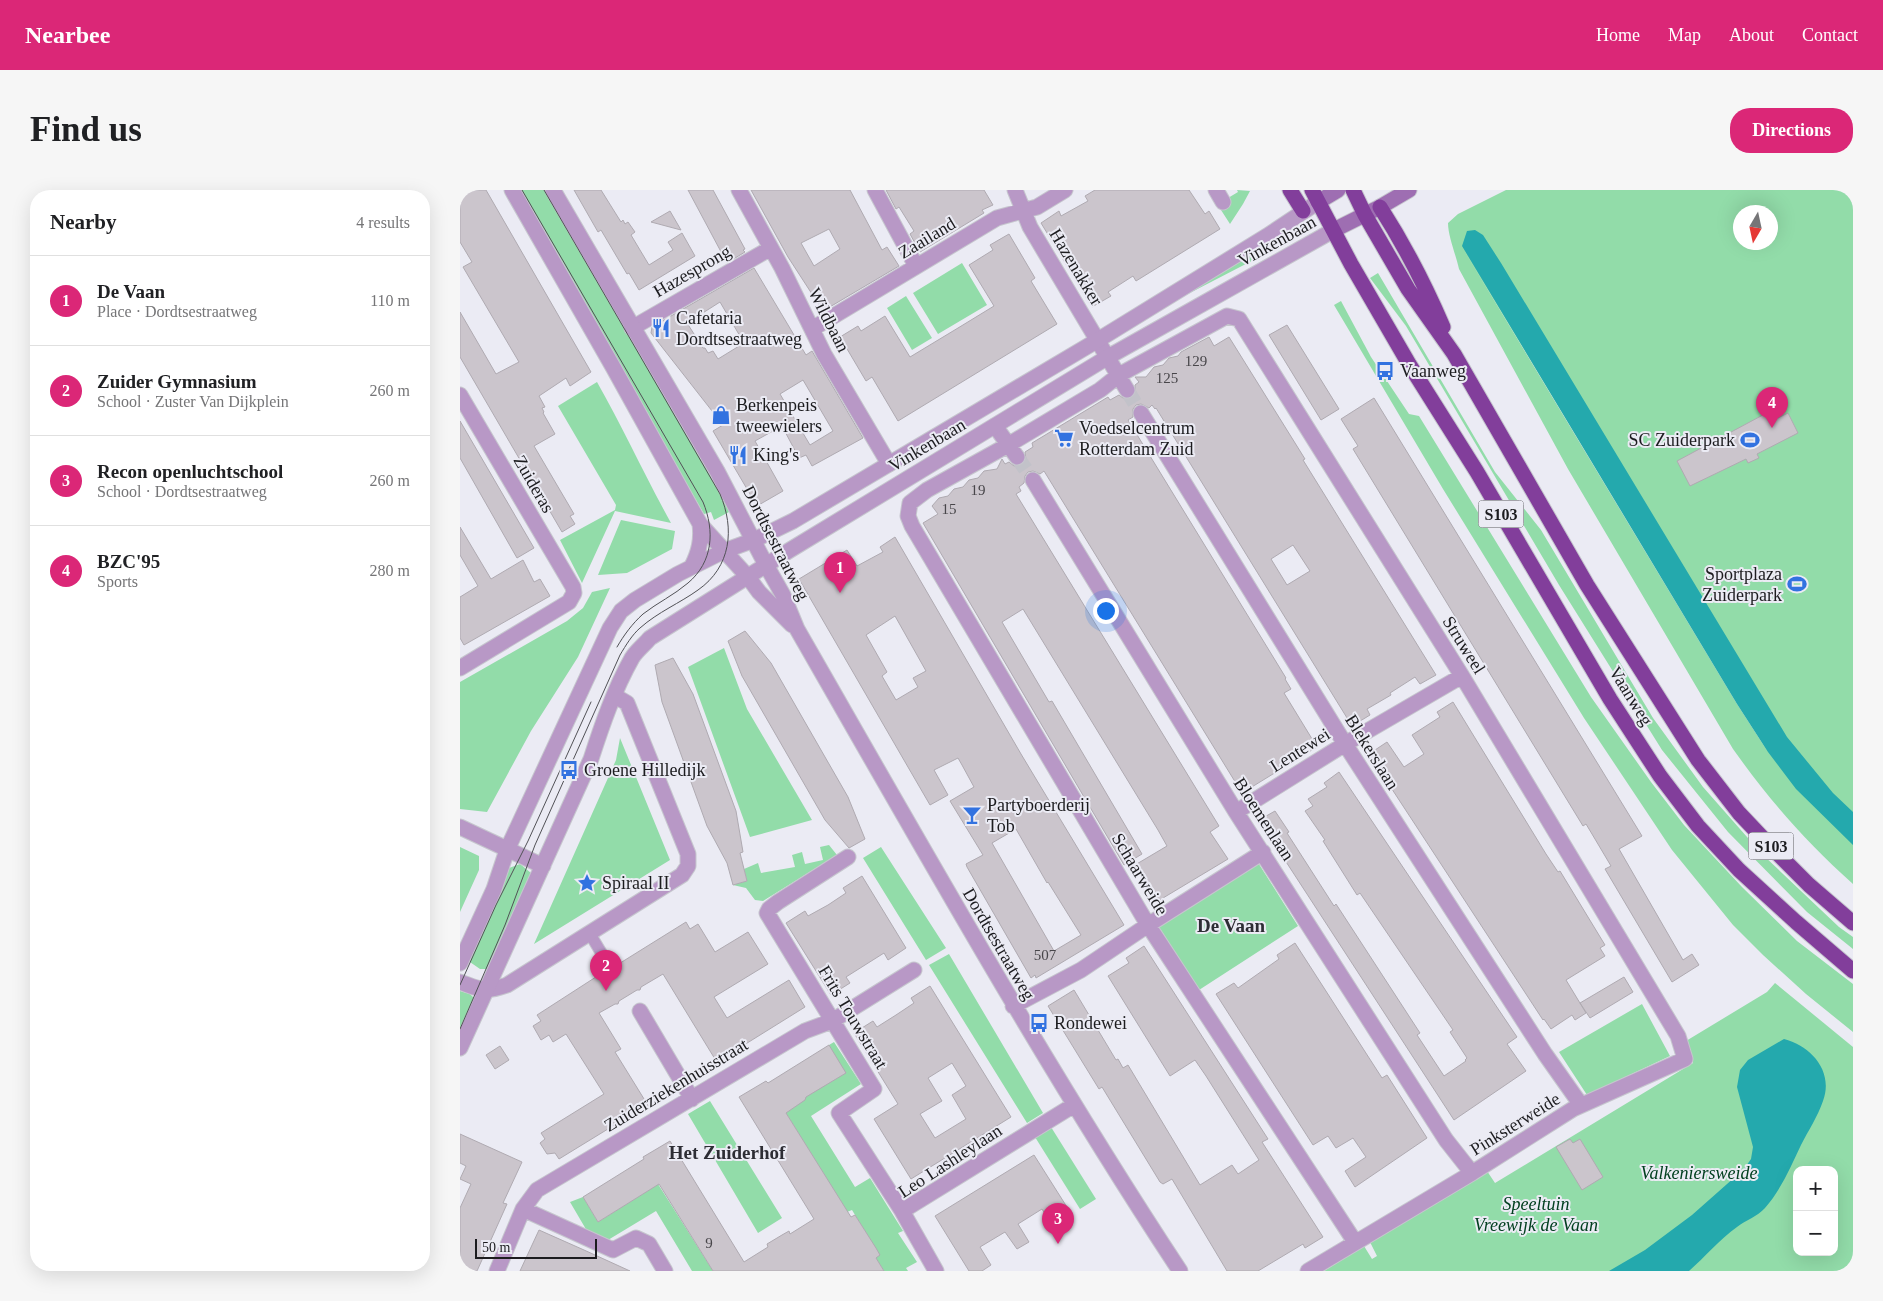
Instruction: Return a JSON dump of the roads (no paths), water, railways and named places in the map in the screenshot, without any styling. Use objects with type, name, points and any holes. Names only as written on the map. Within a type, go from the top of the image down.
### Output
[{"type":"highway","points":[[1290,190],[1303,211]]},
{"type":"highway","name":"Vaanweg","points":[[1353,190],[1365,215],[1408,289],[1454,354],[1587,585],[1698,760],[1739,813],[1774,850],[1809,885],[1853,923]]},
{"type":"highway","name":"Vaanweg","points":[[1315,196],[1351,264],[1409,364],[1477,472],[1610,699],[1660,776],[1698,826],[1739,870],[1853,971]]},
{"type":"highway","points":[[1380,207],[1422,278],[1454,354]]},
{"type":"main road","points":[[1315,196],[1338,190]]},
{"type":"main road","points":[[1334,230],[1380,207],[1408,190]]},
{"type":"street","name":"Dordtsestraatweg","points":[[512,190],[700,524],[748,577],[759,592],[797,629]]},
{"type":"street","name":"Dordtsestraatweg","points":[[553,190],[717,471],[783,594],[797,629],[1013,1006],[1074,1106],[1180,1271]]},
{"type":"street","name":"Wildbaan","points":[[739,190],[771,248],[824,354],[889,464]]},
{"type":"street","points":[[875,190],[916,266]]},
{"type":"street","name":"Hazenakker","points":[[1015,190],[1030,227],[1098,340]]},
{"type":"street","name":"Zaailand","points":[[812,329],[997,218],[1037,207],[1065,190]]},
{"type":"street","name":"Vinkenbaan","points":[[754,540],[793,521],[1098,340],[1267,236],[1303,211],[1315,196]]},
{"type":"street","name":"Vinkenbaan","points":[[908,516],[910,503],[927,490],[1012,451],[1100,390],[1113,366],[1334,230]]},
{"type":"street","name":"Hazesprong","points":[[632,328],[771,248]]},
{"type":"street","name":"Vinkenbaan","points":[[766,565],[996,426],[1113,366],[1227,316],[1239,320]]},
{"type":"street","name":"Struweel","points":[[1239,320],[1462,676],[1651,993]]},
{"type":"street","points":[[1098,340],[1127,390]]},
{"type":"street","name":"Zuideras","points":[[460,395],[573,587],[574,593],[570,602],[460,668]]},
{"type":"street","name":"Blekerslaan","points":[[1141,412],[1345,744],[1540,1046],[1581,1105]]},
{"type":"street","points":[[996,426],[1012,451]]},
{"type":"street","name":"Bloemenlaan","points":[[1033,480],[1236,812],[1446,1140],[1472,1173]]},
{"type":"street","name":"Schaarweide","points":[[908,516],[912,526],[1148,925],[1355,1242]]},
{"type":"street","points":[[692,566],[702,536],[700,524]]},
{"type":"street","points":[[460,963],[494,889],[507,850],[610,628],[621,611],[635,600],[692,566],[754,540]]},
{"type":"street","points":[[460,1048],[591,759],[605,718],[633,657],[650,638],[766,565]]},
{"type":"street","name":"Lentewei","points":[[1236,812],[1345,744],[1462,676]]},
{"type":"street","points":[[460,982],[492,991],[507,985],[682,875],[688,866],[688,854],[627,702],[615,696]]},
{"type":"street","points":[[460,827],[543,866]]},
{"type":"street","points":[[1013,1006],[1081,970],[1263,852]]},
{"type":"street","name":"Frits Touwstraat","points":[[848,857],[778,902],[767,913],[874,1089],[838,1114],[902,1211]]},
{"type":"street","points":[[590,934],[611,969]]},
{"type":"street","name":"Zuiderziekenhuisstraat","points":[[496,1271],[524,1209],[537,1190],[804,1031],[832,1021],[914,970]]},
{"type":"street","name":"Pinksterweide","points":[[1308,1271],[1581,1105],[1685,1060],[1678,1036],[1651,993]]},
{"type":"street","points":[[640,1011],[692,1099]]},
{"type":"street","name":"Leo Lashleylaan","points":[[936,1271],[902,1211],[1074,1106]]},
{"type":"street","points":[[524,1209],[613,1250],[636,1238],[648,1244],[665,1271]]},
{"type":"water","points":[[1475,230],[1483,235],[1501,263],[1787,737],[1833,793],[1853,812],[1853,845],[1796,789],[1768,752],[1737,704],[1462,246],[1467,231]]},
{"type":"water","points":[[1784,1039],[1803,1047],[1818,1061],[1823,1070],[1826,1090],[1816,1118],[1771,1201],[1759,1214],[1740,1225],[1725,1237],[1689,1271],[1609,1271],[1645,1250],[1692,1215],[1744,1169],[1751,1159],[1753,1147],[1737,1087],[1740,1070],[1748,1060]]},
{"type":"tunnel","points":[[1127,390],[1141,413]]},
{"type":"tunnel","points":[[1017,457],[1033,480]]},
{"type":"tram line","points":[[522,190],[703,502],[707,513],[710,535],[707,556],[703,566],[688,583],[643,614],[628,630],[617,647]]},
{"type":"tram line","points":[[460,1029],[505,925],[535,845],[620,655],[640,628],[709,581],[723,559],[727,546],[728,521],[720,494],[544,190]]},
{"type":"tram line","points":[[460,985],[591,702]]},
{"type":"place","name":"Cafetaria Dordtsestraatweg","points":[[661,328]]},
{"type":"place","name":"Vaanweg","points":[[1385,371]]},
{"type":"place","name":"Berkenpeis tweewielers","points":[[721,415]]},
{"type":"place","name":"BZC'95","points":[[1772,428]]},
{"type":"place","name":"Voedselcentrum Rotterdam Zuid","points":[[1064,438]]},
{"type":"place","name":"SC Zuiderpark","points":[[1750,440]]},
{"type":"place","name":"King's","points":[[738,455]]},
{"type":"place","name":"Sportplaza Zuiderpark","points":[[1797,584]]},
{"type":"place","name":"De Vaan","points":[[840,593]]},
{"type":"place","name":"Groene Hilledijk","points":[[569,770]]},
{"type":"place","name":"Partyboerderij Tob","points":[[972,815]]},
{"type":"place","name":"Spiraal II","points":[[587,883]]},
{"type":"place","name":"Zuider Gymnasium","points":[[606,991]]},
{"type":"place","name":"Rondewei","points":[[1039,1023]]},
{"type":"place","name":"Recon openluchtschool","points":[[1058,1244]]},
{"type":"district","name":"De Vaan","points":[[1231,925]]},
{"type":"district","name":"Het Zuiderhof","points":[[727,1152]]},
{"type":"park label","name":"Valkeniersweide","points":[[1699,1173]]},
{"type":"park label","name":"Speeltuin Vreewijk de Vaan","points":[[1536,1214]]}]
